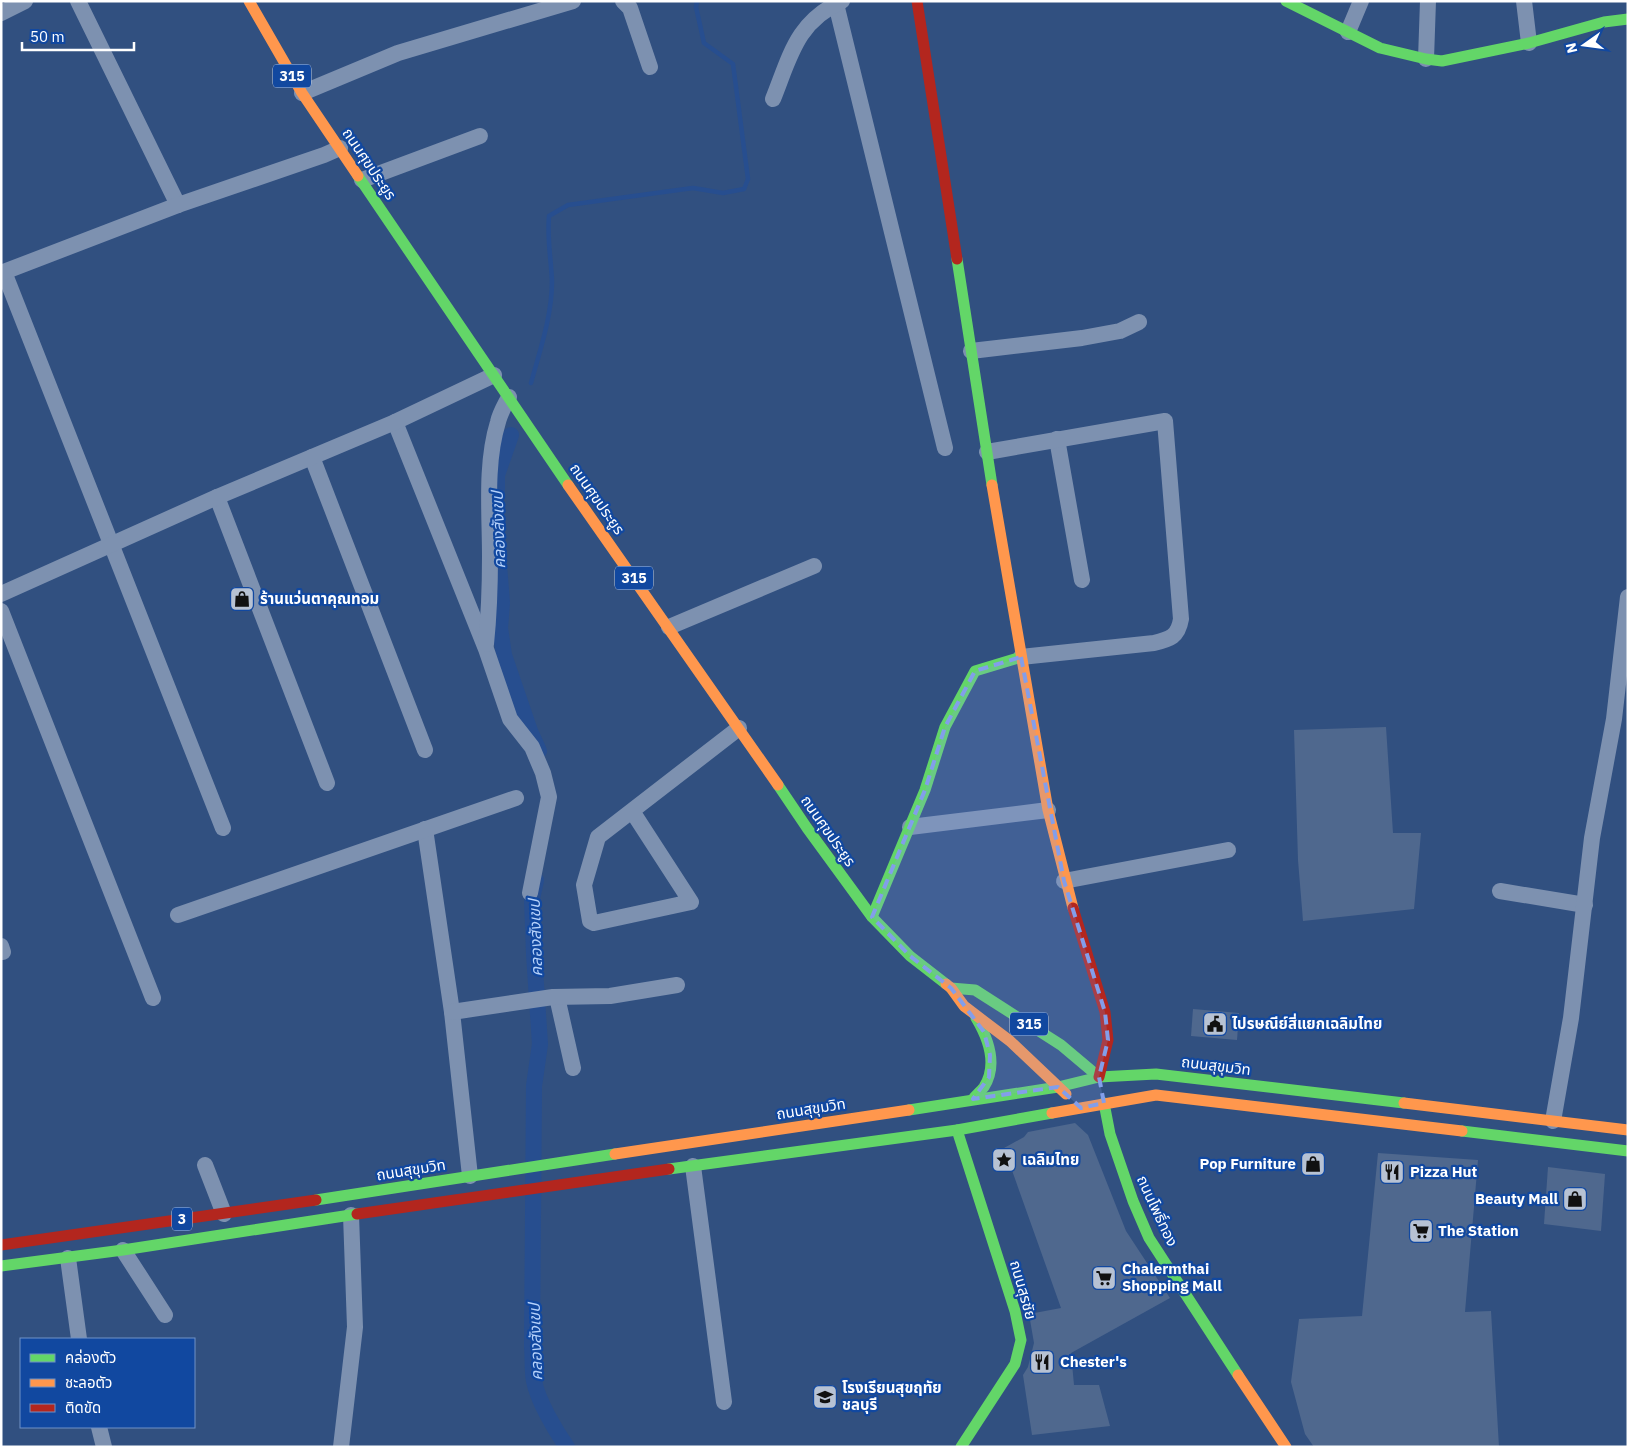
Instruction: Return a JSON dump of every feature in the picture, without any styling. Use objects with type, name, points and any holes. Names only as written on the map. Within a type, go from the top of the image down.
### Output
[{"type":"main road","name":"ถนนศุขประยูร","points":[[249,1],[302,93],[558,470],[740,728],[806,828],[872,916],[910,956],[951,988],[964,1006],[1010,1042],[1081,1108]]},
{"type":"main road","points":[[917,1],[987,452],[1048,810],[1064,880],[1105,1012],[1108,1040],[1101,1090]]},
{"type":"main road","points":[[1286,1],[1312,12],[1380,48],[1426,60],[1442,61],[1529,43],[1604,22],[1628,19]]},
{"type":"main road","points":[[872,916],[925,790],[945,727],[975,671],[1021,657]]},
{"type":"main road","name":"315","points":[[951,988],[975,990],[1061,1045],[1101,1090]]},
{"type":"main road","points":[[973,1099],[984,1087],[989,1077],[990,1060],[988,1042],[974,1015]]},
{"type":"main road","name":"ถนนสุขุมวิท","points":[[1,1266],[68,1258],[693,1166],[957,1130],[1081,1108],[1101,1090],[1156,1074],[1628,1130]]},
{"type":"main road","name":"ถนนสุขุมวิท","points":[[1,1245],[224,1214],[1058,1087],[1156,1096],[1628,1150]]},
{"type":"main road","name":"ถนนโพธิ์ทอง","points":[[1101,1090],[1110,1134],[1133,1201],[1149,1238],[1195,1311],[1286,1447]]},
{"type":"main road","name":"ถนนสุรชัย","points":[[957,1130],[1015,1311],[1021,1340],[1015,1364],[961,1447]]},
{"type":"main road","points":[[349,1194],[357,1214]]},
{"type":"street","points":[[1,13],[25,1]]},
{"type":"street","points":[[78,1],[178,205]]},
{"type":"street","points":[[302,93],[398,53],[573,1]]},
{"type":"street","points":[[624,1],[630,8],[650,67]]},
{"type":"street","points":[[1348,32],[1360,1]]},
{"type":"street","points":[[1426,60],[1428,1]]},
{"type":"street","points":[[1524,1],[1529,43]]},
{"type":"street","points":[[773,100],[796,42],[807,25],[839,2],[945,448]]},
{"type":"street","points":[[362,180],[480,136]]},
{"type":"street","points":[[223,828],[3,272],[178,205],[340,148]]},
{"type":"street","points":[[971,351],[1082,338],[1120,331],[1139,322]]},
{"type":"street","points":[[1,594],[216,497],[395,422],[494,375]]},
{"type":"street","points":[[486,649],[490,604],[488,514],[491,460],[498,422],[509,397]]},
{"type":"street","points":[[987,452],[1165,421],[1181,619],[1179,630],[1169,639],[1154,643],[1021,657]]},
{"type":"street","points":[[395,422],[486,649],[510,719],[532,747],[543,772],[549,797],[530,893]]},
{"type":"street","points":[[1057,439],[1082,580]]},
{"type":"street","points":[[312,458],[426,750]]},
{"type":"street","points":[[216,497],[327,782]]},
{"type":"street","points":[[669,627],[814,566]]},
{"type":"street","points":[[1553,1121],[1571,1018],[1592,838],[1614,718],[1628,597]]},
{"type":"street","points":[[1,611],[153,998]]},
{"type":"street","points":[[632,811],[691,902],[594,923],[590,921],[584,885],[598,838],[632,811],[740,728]]},
{"type":"street","points":[[178,915],[516,798]]},
{"type":"street","points":[[910,827],[1048,810]]},
{"type":"street","points":[[425,829],[452,1012],[470,1176]]},
{"type":"street","points":[[1064,880],[1228,850]]},
{"type":"street","points":[[1500,891],[1585,905]]},
{"type":"street","points":[[452,1012],[555,997],[610,996],[677,985]]},
{"type":"street","points":[[555,997],[574,1068]]},
{"type":"street","points":[[205,1165],[224,1214]]},
{"type":"street","points":[[693,1166],[724,1402]]},
{"type":"street","points":[[341,1447],[355,1327],[357,1214]]},
{"type":"street","points":[[123,1250],[166,1315]]},
{"type":"street","points":[[68,1258],[79,1338]]},
{"type":"street","points":[[100,1428],[104,1447]]},
{"type":"highlighted area","points":[[1021,657],[1064,881],[1105,1012],[1108,1040],[1099,1077],[1104,1103],[1081,1108],[1058,1087],[973,1099],[989,1077],[990,1055],[984,1032],[951,988],[910,956],[872,917],[925,790],[945,727],[975,671]]},
{"type":"building","points":[[1386,727],[1393,833],[1421,833],[1414,909],[1303,921],[1298,860],[1294,730]]},
{"type":"building","name":"ไปรษณีย์สี่แยกเฉลิมไทย","points":[[1193,1009],[1239,1013],[1237,1040],[1191,1036]]},
{"type":"building","name":"Chalermthai Shopping Mall","points":[[1075,1123],[1088,1135],[1126,1231],[1170,1298],[1071,1353],[1074,1385],[1099,1385],[1110,1426],[1032,1435],[1023,1375],[1028,1367],[1034,1343],[1029,1314],[1061,1308],[1004,1148],[1024,1137],[1028,1132]]},
{"type":"building","points":[[1378,1153],[1478,1160],[1465,1312],[1491,1311],[1499,1447],[1314,1447],[1305,1434],[1291,1382],[1299,1319],[1362,1316]]},
{"type":"building","name":"Beauty Mall","points":[[1548,1167],[1605,1174],[1601,1231],[1544,1224]]},
{"type":"waterway","points":[[531,383],[550,307],[552,281],[548,233],[549,216],[568,205],[693,188],[723,193],[744,189],[748,179],[733,64],[704,43],[696,7],[697,1]]},
{"type":"waterway","name":"คลองสังเขป","points":[[497,493],[497,475],[511,435]]},
{"type":"waterway","name":"คลองสังเขป","points":[[497,540],[502,603],[500,628],[504,655],[530,731],[539,751]]},
{"type":"waterway","name":"คลองสังเขป","points":[[536,880],[532,899],[540,1044],[534,1086],[533,1372],[536,1389],[543,1406],[567,1447]]},
{"type":"traffic: fast","points":[[1286,1],[1380,48],[1442,61],[1529,43],[1604,22],[1628,19]]},
{"type":"traffic: fast","points":[[358,176],[568,485]]},
{"type":"traffic: fast","points":[[957,259],[992,485]]},
{"type":"traffic: fast","points":[[872,917],[925,790],[945,727],[975,671],[1021,657]]},
{"type":"traffic: fast","points":[[778,785],[872,917],[910,956],[946,984]]},
{"type":"traffic: fast","points":[[951,988],[975,990],[1061,1045],[1099,1077]]},
{"type":"traffic: fast","points":[[973,1099],[984,1087],[988,1079],[991,1061],[984,1034],[976,1018]]},
{"type":"traffic: fast","points":[[909,1110],[1058,1087],[1099,1077],[1156,1074],[1404,1103]]},
{"type":"traffic: fast","points":[[1104,1103],[1110,1134],[1133,1201],[1149,1238],[1238,1375]]},
{"type":"traffic: fast","points":[[669,1169],[957,1130],[1052,1113]]},
{"type":"traffic: fast","points":[[957,1130],[1015,1311],[1021,1340],[1015,1364],[961,1447]]},
{"type":"traffic: fast","points":[[1462,1131],[1628,1151]]},
{"type":"traffic: fast","points":[[316,1200],[615,1154]]},
{"type":"traffic: fast","points":[[1,1266],[123,1250],[357,1214]]},
{"type":"traffic: slow","points":[[249,1],[302,93],[358,176]]},
{"type":"traffic: slow","points":[[568,485],[778,785]]},
{"type":"traffic: slow","points":[[992,485],[1048,810],[1073,908]]},
{"type":"traffic: slow","points":[[946,984],[964,1006],[1010,1041],[1066,1094]]},
{"type":"traffic: slow","points":[[1052,1113],[1156,1095],[1462,1131]]},
{"type":"traffic: slow","points":[[1404,1103],[1628,1130]]},
{"type":"traffic: slow","points":[[615,1154],[909,1110]]},
{"type":"traffic: slow","points":[[1238,1375],[1286,1447]]},
{"type":"traffic: jam","points":[[917,1],[957,259]]},
{"type":"traffic: jam","points":[[1073,908],[1105,1012],[1108,1040],[1099,1077]]},
{"type":"traffic: jam","points":[[357,1214],[669,1169]]},
{"type":"traffic: jam","points":[[1,1245],[316,1200]]},
{"type":"place","name":"ร้านแว่นตาคุณทอม","points":[[242,599]]},
{"type":"place","name":"ไปรษณีย์สี่แยกเฉลิมไทย","points":[[1215,1024]]},
{"type":"place","name":"เฉลิมไทย","points":[[1004,1160]]},
{"type":"place","name":"Pop Furniture","points":[[1313,1164]]},
{"type":"place","name":"Pizza Hut","points":[[1392,1172]]},
{"type":"place","name":"Beauty Mall","points":[[1575,1199]]},
{"type":"place","name":"The Station","points":[[1421,1231]]},
{"type":"place","name":"Chalermthai Shopping Mall","points":[[1104,1278]]},
{"type":"place","name":"Chester's","points":[[1042,1362]]},
{"type":"place","name":"โรงเรียนสุขฤทัย ชลบุรี","points":[[825,1397]]}]
